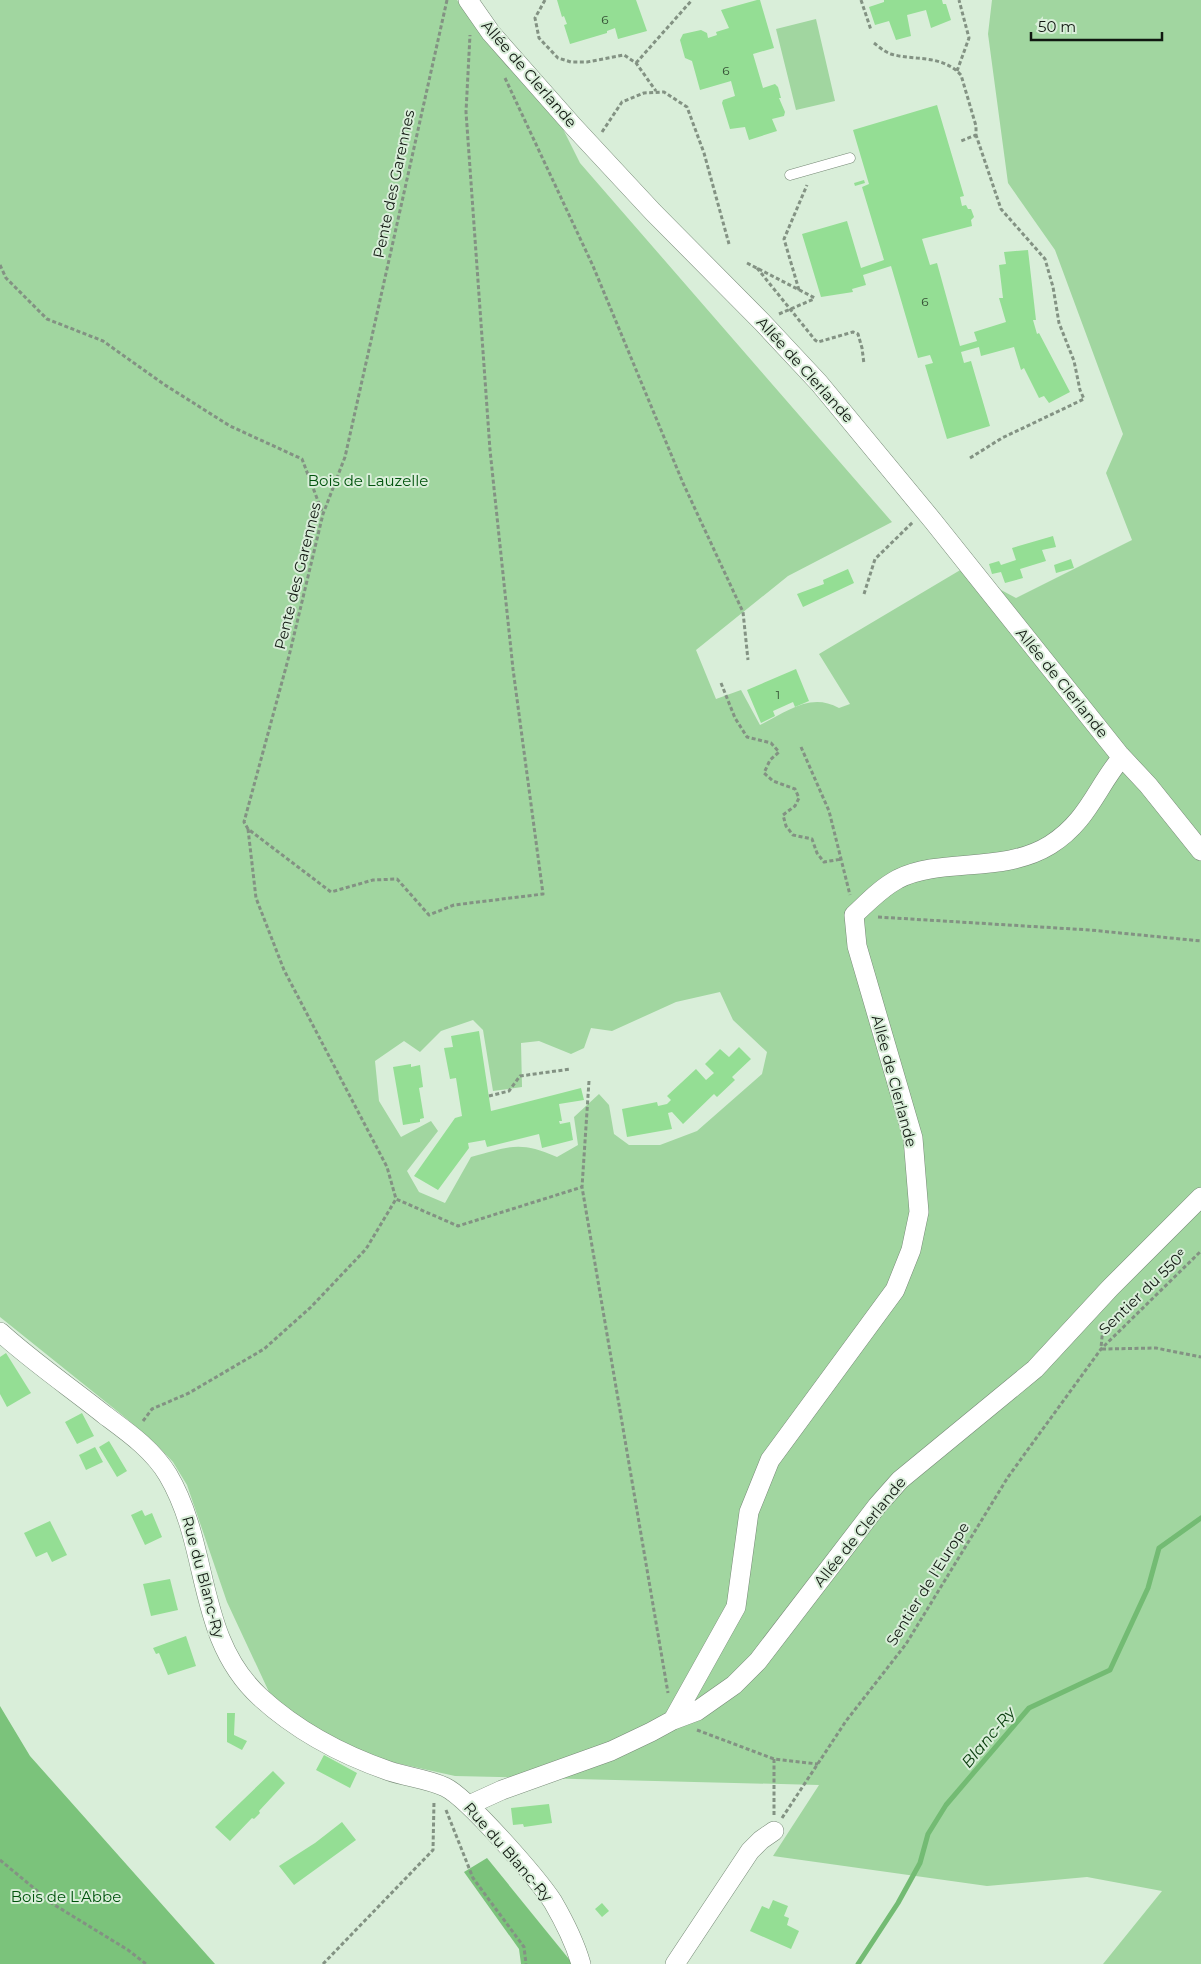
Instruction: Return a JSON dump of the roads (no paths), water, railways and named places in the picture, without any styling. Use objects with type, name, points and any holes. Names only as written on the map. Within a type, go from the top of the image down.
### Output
[{"type":"street","name":"Allée de Clerlande","points":[[470,4],[516,62],[599,154],[819,383],[925,511],[1122,758],[1148,785],[1201,851]]},
{"type":"street","name":"Allée de Clerlande","points":[[673,1720],[736,1607],[748,1512],[770,1460],[895,1290],[911,1250],[919,1212],[913,1138],[857,946],[854,915],[882,889],[914,873],[1007,861],[1050,845],[1078,821],[1122,758]]},
{"type":"street","name":"Allée de Clerlande","points":[[469,1805],[502,1790],[611,1751],[673,1720],[697,1711],[741,1680],[772,1644],[877,1506],[900,1480],[1035,1369],[1105,1293],[1201,1197]]},
{"type":"street","name":"Rue du Blanc-Ry","points":[[0,1332],[132,1436],[158,1460],[177,1492],[192,1529],[218,1634],[229,1659],[243,1678],[273,1708],[328,1744],[376,1766],[447,1788],[469,1805],[552,1902],[571,1938],[581,1964]]},
{"type":"street","points":[[675,1964],[750,1851],[774,1831]]},
{"type":"lane","points":[[790,175],[850,158]]},
{"type":"waterway","name":"Blanc-Ry","points":[[858,1964],[898,1903],[920,1863],[928,1834],[946,1805],[1029,1708],[1110,1670],[1148,1588],[1159,1548],[1201,1518]]},
{"type":"park label","name":"Bois de Lauzelle","points":[[368,481]]},
{"type":"park label","name":"Bois de L'Abbe","points":[[66,1897]]}]
